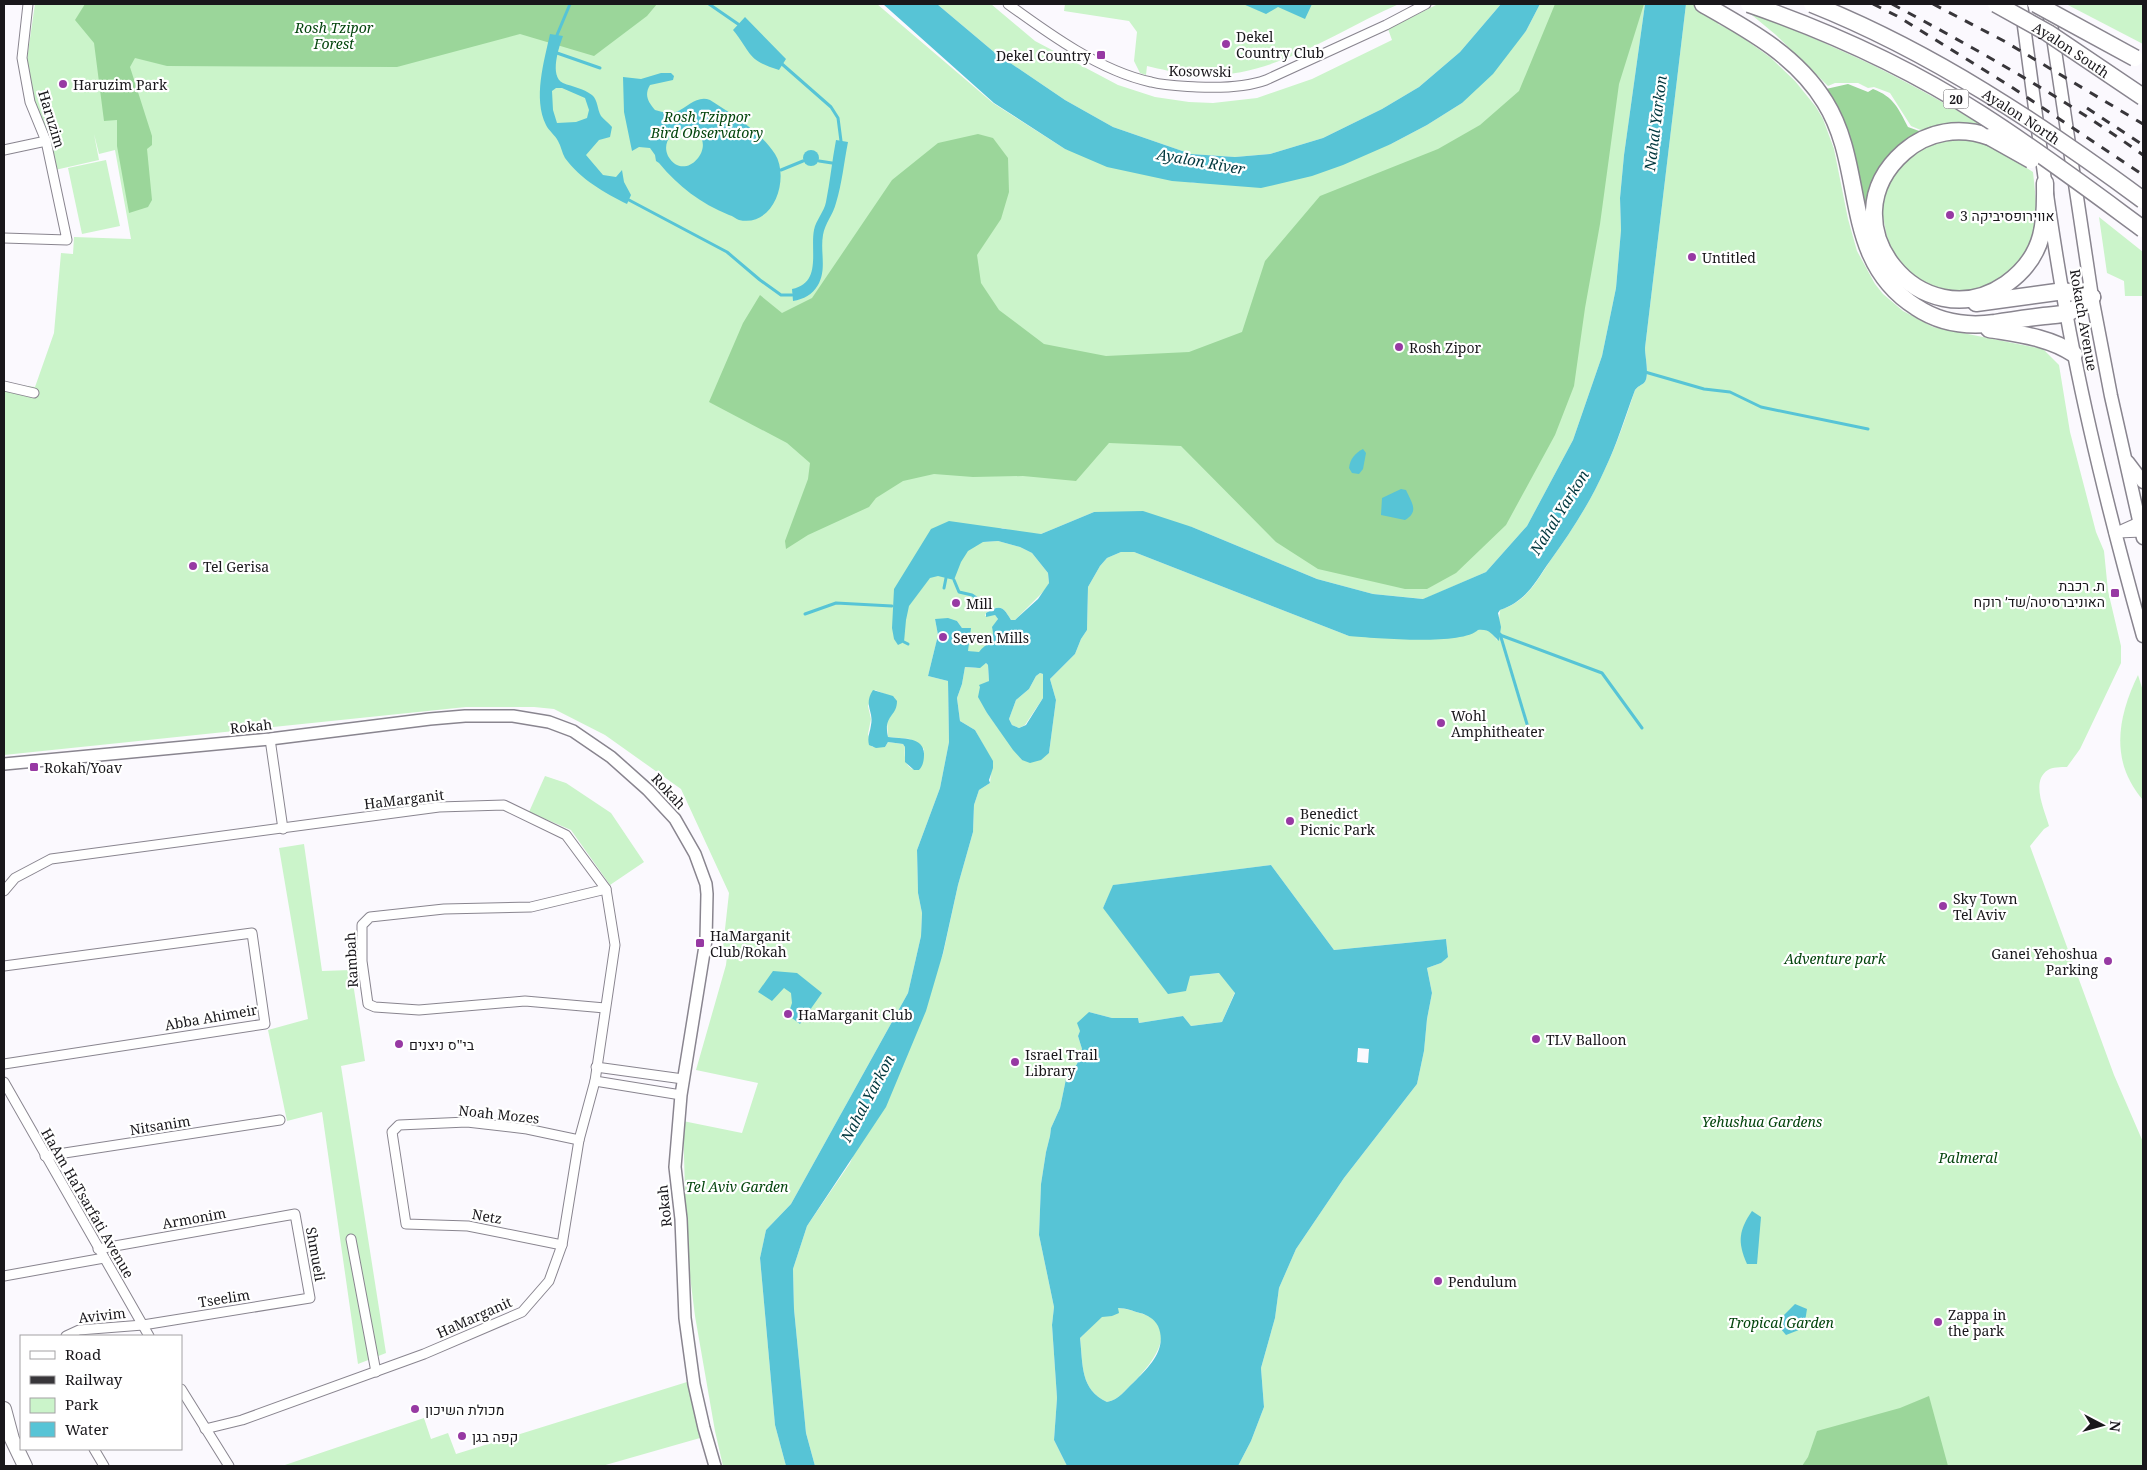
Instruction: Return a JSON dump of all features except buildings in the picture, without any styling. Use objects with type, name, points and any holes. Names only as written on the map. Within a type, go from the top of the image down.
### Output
[{"type":"highway","points":[[1703,4],[1756,34],[1782,53],[1817,91],[1832,115],[1839,132],[1863,235],[1871,257],[1883,278],[1898,294],[1920,310],[1937,318],[2035,337],[2064,347],[2074,354]]},
{"type":"highway","name":"20","points":[[1749,4],[1834,36],[1906,71],[1982,115],[2143,229]]},
{"type":"highway","name":"Ayalon North","points":[[1812,4],[1879,32],[1960,77],[2051,136],[2143,200]]},
{"type":"highway","name":"Ayalon South","points":[[1996,4],[2048,33],[2143,97]]},
{"type":"highway","points":[[2036,4],[2140,57]]},
{"type":"highway","points":[[2092,297],[2064,292],[1993,302],[1956,302],[1932,297],[1905,279],[1894,268],[1884,253],[1875,229],[1874,204],[1885,172],[1912,146],[1932,135],[1963,131],[1990,137],[2127,217]]},
{"type":"highway","points":[[1905,279],[1929,293],[1956,298],[1977,296],[2003,286],[2021,271],[2037,247],[2044,221],[2045,183]]},
{"type":"highway","points":[[1958,323],[1982,324],[2067,313],[2092,297]]},
{"type":"main road","name":"Rokach Avenue","points":[[2021,4],[2045,183],[2074,354],[2114,533],[2143,636]]},
{"type":"main road","name":"Rokach Avenue","points":[[2048,4],[2092,297],[2111,396],[2142,528]]},
{"type":"main road","points":[[2126,458],[2143,482]]},
{"type":"main road","points":[[4,1409],[12,1439],[25,1466]]},
{"type":"street","name":"Haruzim","points":[[4,238],[67,240],[46,141],[30,102],[22,58],[28,4]]},
{"type":"street","name":"Kosowski","points":[[1008,4],[1060,42],[1126,74],[1153,83],[1219,88],[1256,84],[1266,80],[1386,26],[1426,4]]},
{"type":"street","points":[[4,150],[46,141]]},
{"type":"street","points":[[4,386],[34,393]]},
{"type":"street","points":[[2114,533],[2142,528]]},
{"type":"street","name":"Rokah","points":[[4,764],[270,739],[439,719],[513,716],[549,722],[573,731],[611,757],[648,790],[675,819],[695,854],[706,884],[706,940],[683,1079],[675,1167],[681,1219],[686,1318],[699,1407],[715,1466]]},
{"type":"street","points":[[270,739],[283,828]]},
{"type":"street","name":"HaMarganit","points":[[4,890],[15,878],[51,859],[439,807],[504,805],[566,835],[606,889],[615,945],[595,1081],[579,1140],[562,1245],[549,1281],[522,1312],[424,1354],[376,1372],[242,1420],[205,1429]]},
{"type":"street","name":"Rambah","points":[[605,1008],[525,1001],[419,1010],[376,1007],[368,1004],[362,961],[362,925],[370,917],[444,909],[531,906],[606,889]]},
{"type":"street","name":"Abba Ahimeir","points":[[4,966],[252,933],[266,1024],[4,1064]]},
{"type":"street","points":[[596,1067],[683,1079]]},
{"type":"street","points":[[595,1081],[681,1095]]},
{"type":"street","name":"HaAm HaTsarfati Avenue","points":[[4,1082],[148,1335]]},
{"type":"street","name":"Nitsanim","points":[[45,1156],[280,1120]]},
{"type":"street","name":"Noah Mozes","points":[[406,1224],[392,1132],[399,1125],[467,1122],[527,1129],[579,1140]]},
{"type":"street","name":"Armonim","points":[[98,1249],[295,1214]]},
{"type":"street","name":"Shmueli","points":[[295,1214],[310,1298]]},
{"type":"street","name":"Netz","points":[[406,1224],[468,1226],[562,1245]]},
{"type":"street","points":[[351,1239],[376,1372]]},
{"type":"street","points":[[4,1276],[104,1258]]},
{"type":"street","name":"Tseelim","points":[[143,1325],[310,1298]]},
{"type":"street","name":"Avivim","points":[[68,1335],[79,1330],[143,1325]]},
{"type":"street","points":[[182,1392],[229,1466]]},
{"type":"street","points":[[95,1450],[104,1466]]},
{"type":"green space","points":[[35,4],[877,4],[993,103],[1065,149],[1194,183],[1221,183],[1391,144],[1427,125],[1462,103],[1526,31],[1540,4],[1645,4],[1624,155],[1620,198],[1621,230],[1616,288],[1602,356],[1573,440],[1527,526],[1486,572],[1424,599],[1373,594],[1317,579],[1192,527],[1094,512],[1041,534],[1020,533],[1002,528],[983,542],[998,541],[1020,547],[1032,553],[1048,573],[1049,583],[1045,590],[1015,620],[1011,620],[1001,608],[995,608],[986,613],[985,616],[995,615],[998,619],[993,631],[992,641],[979,653],[968,651],[962,628],[957,621],[935,619],[938,635],[928,676],[948,681],[949,742],[940,788],[917,850],[918,893],[922,913],[921,936],[908,993],[791,1204],[766,1230],[760,1258],[775,1425],[786,1466],[723,1466],[695,1316],[683,1220],[685,1191],[683,1121],[742,1133],[758,1083],[696,1070],[726,965],[727,956],[723,947],[729,893],[681,789],[605,735],[554,709],[534,707],[466,707],[4,755],[4,383],[35,387],[54,333],[61,253],[73,254],[74,237],[131,239],[115,150],[99,154],[94,134],[99,160],[55,170],[33,99],[27,59]],"holes":[[[875,690],[895,698],[894,711],[887,721],[888,737],[910,739],[924,749],[923,761],[919,770],[911,768],[906,763],[905,747],[903,744],[888,742],[885,747],[872,747],[868,734],[871,719],[868,706]]]},
{"type":"green space","name":"Rosh Tzipor Forest","points":[[85,4],[657,4],[647,16],[594,56],[520,34],[397,67],[167,66],[135,58],[130,67],[152,136],[152,145],[147,149],[152,200],[148,207],[129,213],[117,146],[117,120],[104,121],[94,43],[75,20]]},
{"type":"green space","points":[[937,4],[991,4],[1035,41],[1118,85],[1155,97],[1213,103],[1257,98],[1312,79],[1392,40],[1388,29],[1438,4],[1501,4],[1460,52],[1419,87],[1382,109],[1323,138],[1270,154],[1235,157],[1191,154],[1113,127],[1065,100],[994,52]]},
{"type":"green space","name":"Dekel Country Club","points":[[1065,4],[1399,4],[1298,54],[1271,64],[1217,75],[1173,72],[1147,66],[1146,75],[1140,73],[1134,61],[1137,32],[1129,21],[1064,11]]},
{"type":"green space","points":[[1555,4],[1644,4],[1619,84],[1600,224],[1574,386],[1555,435],[1506,525],[1456,573],[1427,589],[1405,589],[1318,569],[1276,542],[1181,446],[1109,443],[1076,481],[1023,476],[973,477],[934,474],[903,481],[876,498],[869,507],[808,535],[786,549],[785,541],[808,479],[810,463],[787,443],[709,402],[743,323],[760,295],[782,313],[812,298],[892,180],[938,143],[978,134],[993,138],[1008,158],[1009,192],[1001,219],[977,255],[981,283],[999,310],[1044,344],[1106,356],[1189,352],[1242,332],[1265,261],[1320,196],[1438,149],[1480,125],[1519,91]]},
{"type":"green space","name":"Yehushua Gardens","points":[[1686,4],[1720,4],[1718,24],[1735,32],[1771,58],[1795,81],[1816,107],[1823,119],[1834,149],[1848,219],[1857,251],[1875,284],[1883,294],[1903,311],[1933,327],[2043,349],[2059,365],[2070,432],[2096,532],[2104,551],[2108,591],[2121,646],[2121,663],[2080,749],[2067,767],[2057,767],[2048,770],[2040,781],[2040,796],[2049,826],[2044,829],[2030,846],[2114,1075],[2143,1142],[2143,1466],[1238,1466],[1251,1441],[1264,1407],[1261,1368],[1275,1318],[1279,1288],[1296,1249],[1344,1178],[1417,1084],[1424,1051],[1432,993],[1427,968],[1441,963],[1448,956],[1446,939],[1334,950],[1271,865],[1114,885],[1103,908],[1190,976],[1220,973],[1235,992],[1222,1022],[1191,1026],[1183,1016],[1139,1023],[1138,1018],[1112,1018],[1089,1012],[1078,1036],[1082,1049],[1077,1064],[1066,1079],[1060,1108],[1051,1128],[1046,1152],[1041,1184],[1039,1235],[1054,1307],[1052,1325],[1057,1398],[1054,1440],[1067,1466],[815,1466],[806,1433],[794,1309],[793,1269],[807,1226],[850,1163],[943,954],[958,885],[973,832],[974,805],[979,790],[990,783],[992,761],[975,730],[960,721],[957,698],[965,667],[976,668],[986,663],[988,665],[989,681],[980,687],[987,713],[1022,760],[1049,753],[1056,700],[1050,679],[1075,654],[1087,630],[1088,587],[1107,558],[1121,552],[1134,552],[1349,636],[1486,629],[1497,640],[1500,610],[1517,602],[1530,590],[1573,528],[1587,505],[1609,460],[1635,390],[1646,380],[1645,348]]},
{"type":"green space","points":[[2066,4],[2143,4],[2143,44]]},
{"type":"green space","points":[[1747,11],[1873,65],[1989,129],[1923,131],[1911,126],[1890,93],[1874,87],[1868,88],[1858,83],[1835,83],[1828,86],[1776,35]]},
{"type":"green space","points":[[1848,84],[1868,92],[1873,89],[1880,92],[1891,100],[1908,127],[1922,132],[1900,147],[1885,163],[1868,208],[1862,206],[1846,131],[1841,117],[1826,89]]},
{"type":"green space","points":[[1955,138],[1967,139],[1987,145],[2033,172],[2036,202],[2036,217],[2032,240],[2018,262],[2001,278],[1981,287],[1960,290],[1940,288],[1920,280],[1904,267],[1892,249],[1882,213],[1883,198],[1893,177],[1906,160],[1924,148]]},
{"type":"green space","points":[[106,160],[120,226],[82,234],[68,168]]},
{"type":"green space","points":[[2099,217],[2143,252],[2143,296],[2125,296],[2124,281],[2107,273]]},
{"type":"green space","points":[[1040,673],[1043,674],[1043,698],[1025,725],[1019,728],[1012,725],[1009,719],[1016,700],[1029,689],[1036,676]]},
{"type":"green space","points":[[2138,675],[2143,691],[2143,800],[2132,785],[2125,770],[2121,755],[2120,739],[2125,707]]},
{"type":"green space","points":[[545,776],[566,783],[611,813],[644,862],[610,885],[571,830],[529,812]]},
{"type":"green space","points":[[304,844],[322,971],[351,970],[365,1061],[341,1066],[386,1353],[358,1364],[322,1112],[287,1121],[268,1030],[308,1019],[279,848]]},
{"type":"green space","points":[[1118,1308],[1140,1313],[1153,1319],[1159,1326],[1162,1335],[1160,1345],[1149,1365],[1119,1397],[1107,1402],[1098,1397],[1087,1383],[1084,1375],[1080,1338],[1102,1316],[1112,1316]]},
{"type":"green space","points":[[687,1382],[700,1438],[602,1466],[282,1466],[424,1418],[431,1439],[448,1433],[456,1454]]},
{"type":"green space","points":[[1929,1396],[1948,1466],[1802,1466],[1808,1457],[1817,1431],[1900,1408]]},
{"type":"water","name":"Ayalon River","points":[[883,4],[937,4],[994,52],[1065,100],[1113,127],[1191,154],[1235,157],[1270,154],[1323,138],[1382,109],[1419,87],[1460,52],[1501,4],[1540,4],[1526,31],[1493,74],[1462,103],[1427,125],[1391,144],[1343,165],[1312,176],[1261,188],[1172,181],[1107,167],[1065,149],[994,103]]},
{"type":"water","points":[[1243,4],[1312,4],[1305,19],[1278,7],[1266,14]]},
{"type":"water","name":"Nahal Yarkon","points":[[1645,4],[1686,4],[1645,348],[1646,380],[1635,390],[1609,460],[1587,505],[1573,528],[1530,590],[1517,602],[1500,610],[1498,613],[1501,627],[1499,641],[1490,632],[1485,630],[1478,630],[1469,635],[1454,638],[1416,640],[1349,636],[1134,552],[1121,552],[1107,558],[1088,587],[1087,630],[1075,654],[1050,679],[1056,700],[1049,753],[1041,760],[1030,763],[1022,760],[987,713],[978,697],[979,685],[989,681],[988,665],[986,663],[980,668],[965,667],[957,698],[960,721],[975,730],[993,761],[990,783],[979,790],[974,805],[973,832],[958,885],[943,953],[926,1011],[886,1107],[807,1226],[793,1269],[794,1309],[806,1433],[815,1466],[786,1466],[775,1425],[760,1258],[766,1230],[791,1204],[908,993],[921,936],[922,913],[918,893],[917,850],[940,788],[949,742],[948,681],[928,676],[938,635],[935,619],[948,618],[957,621],[962,628],[971,628],[968,651],[979,652],[992,640],[992,627],[998,619],[995,615],[986,617],[986,613],[995,608],[1001,608],[1011,620],[1015,620],[1038,599],[1049,583],[1048,573],[1032,553],[1020,547],[998,541],[983,542],[968,551],[961,562],[954,580],[938,576],[930,578],[909,606],[904,642],[898,645],[894,639],[892,628],[894,589],[931,529],[949,521],[1041,534],[1094,512],[1143,511],[1192,527],[1317,579],[1373,594],[1423,599],[1486,572],[1527,526],[1573,440],[1602,356],[1616,288],[1621,230],[1620,198],[1624,155]],"holes":[[[1040,673],[1043,674],[1043,698],[1026,725],[1019,728],[1012,725],[1009,719],[1016,700],[1029,689],[1036,676]]]},
{"type":"water","points":[[745,17],[786,59],[779,70],[755,59],[733,30]]},
{"type":"water","points":[[550,34],[563,36],[556,61],[559,79],[563,83],[582,89],[592,95],[601,116],[612,127],[610,137],[599,140],[586,155],[603,175],[616,177],[622,170],[624,182],[631,195],[627,204],[585,179],[571,166],[565,158],[558,141],[546,125],[540,103],[540,92]],"holes":[[[556,88],[562,88],[585,98],[589,110],[587,118],[576,122],[557,123],[553,110],[552,91]]]},
{"type":"water","points":[[661,73],[671,73],[674,76],[673,80],[650,85],[647,92],[648,98],[655,110],[673,113],[697,100],[710,100],[746,124],[762,138],[775,154],[781,176],[776,199],[770,209],[762,216],[751,220],[738,220],[699,200],[682,187],[656,161],[655,155],[650,148],[639,147],[632,151],[624,112],[623,77],[641,79]],"holes":[[[683,129],[696,133],[702,140],[703,148],[699,156],[693,163],[685,166],[676,164],[666,151],[671,135]]]},
{"type":"water","points":[[836,140],[848,142],[838,196],[823,235],[821,279],[810,294],[793,301],[792,289],[801,286],[808,280],[811,273],[814,230],[826,202]]},
{"type":"water","points":[[808,150],[814,150],[819,155],[817,164],[808,166],[803,161],[803,155]]},
{"type":"water","points":[[1363,449],[1366,453],[1363,469],[1359,474],[1352,473],[1349,468],[1350,462],[1355,454]]},
{"type":"water","points":[[1401,489],[1406,490],[1413,506],[1410,517],[1405,520],[1381,515],[1382,498]]},
{"type":"water","points":[[873,690],[893,696],[897,701],[895,710],[887,724],[888,737],[916,741],[921,744],[924,757],[919,770],[914,770],[905,762],[905,747],[903,744],[888,742],[885,747],[876,748],[869,745],[868,737],[872,720],[869,700]]},
{"type":"water","points":[[1271,865],[1334,950],[1446,939],[1448,957],[1441,963],[1427,968],[1432,993],[1424,1051],[1417,1084],[1344,1178],[1296,1249],[1279,1288],[1275,1318],[1261,1368],[1264,1407],[1251,1441],[1238,1466],[1067,1466],[1054,1440],[1057,1398],[1052,1325],[1054,1307],[1039,1235],[1041,1184],[1051,1128],[1060,1108],[1066,1079],[1077,1064],[1082,1049],[1077,1023],[1089,1012],[1112,1018],[1138,1018],[1139,1023],[1183,1016],[1191,1026],[1222,1022],[1235,993],[1219,973],[1190,976],[1186,991],[1168,994],[1103,908],[1113,885]],"holes":[[[1118,1308],[1143,1314],[1153,1319],[1158,1326],[1161,1342],[1151,1364],[1122,1394],[1107,1402],[1098,1397],[1087,1383],[1084,1375],[1080,1338],[1102,1317],[1119,1313]]]},
{"type":"water","points":[[773,971],[797,973],[822,993],[800,1024],[788,1015],[792,1003],[791,993],[784,988],[772,1001],[758,992]]},
{"type":"water","points":[[1752,1211],[1761,1217],[1757,1264],[1747,1264],[1742,1249],[1741,1236],[1744,1224]]},
{"type":"water","points":[[1795,1304],[1807,1309],[1804,1328],[1786,1335],[1776,1323]]},
{"type":"pier","points":[[1358,1048],[1369,1049],[1368,1063],[1357,1062]]},
{"type":"waterway","points":[[557,35],[570,4]]},
{"type":"waterway","points":[[709,4],[738,24]]},
{"type":"waterway","points":[[557,53],[600,68]]},
{"type":"waterway","points":[[782,64],[831,107],[838,118],[841,141]]},
{"type":"waterway","points":[[781,170],[803,161]]},
{"type":"waterway","points":[[819,161],[832,163]]},
{"type":"waterway","points":[[629,200],[727,252],[781,295],[792,295]]},
{"type":"waterway","points":[[1645,372],[1704,389],[1730,392],[1761,407],[1868,429]]},
{"type":"waterway","points":[[944,588],[946,578]]},
{"type":"waterway","points":[[954,580],[959,592],[972,595],[993,609]]},
{"type":"waterway","points":[[805,614],[836,603],[892,606]]},
{"type":"waterway","points":[[1500,634],[1527,724]]},
{"type":"waterway","points":[[1500,635],[1602,673],[1642,728]]},
{"type":"waterway","points":[[904,642],[908,644]]},
{"type":"railway","points":[[1873,4],[1897,16],[2010,86],[2143,175]]},
{"type":"railway","points":[[1892,4],[2020,75],[2083,114],[2143,155]]},
{"type":"railway","points":[[1933,4],[2004,41],[2143,124]]},
{"type":"railway","points":[[2087,108],[2143,145]]},
{"type":"place","name":"Dekel Country Club","points":[[1226,44]]},
{"type":"place","name":"Dekel Country","points":[[1101,55]]},
{"type":"place","name":"Haruzim Park","points":[[63,84]]},
{"type":"place","name":"אווירופסיביקה 3","points":[[1950,215]]},
{"type":"place","name":"Untitled","points":[[1692,257]]},
{"type":"place","name":"Rosh Zipor","points":[[1399,347]]},
{"type":"place","name":"Tel Gerisa","points":[[193,566]]},
{"type":"place","name":"ת. רכבת האוניברסיטה/שד׳ רוקח","points":[[2115,593]]},
{"type":"place","name":"Mill","points":[[956,603]]},
{"type":"place","name":"Seven Mills","points":[[943,637]]},
{"type":"place","name":"Wohl Amphitheater","points":[[1441,723]]},
{"type":"place","name":"Rokah/Yoav","points":[[34,767]]},
{"type":"place","name":"Benedict Picnic Park","points":[[1290,821]]},
{"type":"place","name":"Sky Town Tel Aviv","points":[[1943,906]]},
{"type":"place","name":"HaMarganit Club/Rokah","points":[[700,943]]},
{"type":"place","name":"Ganei Yehoshua Parking","points":[[2108,961]]},
{"type":"place","name":"HaMarganit Club","points":[[788,1014]]},
{"type":"place","name":"TLV Balloon","points":[[1536,1039]]},
{"type":"place","name":"בי\"ס ניצנים","points":[[399,1044]]},
{"type":"place","name":"Israel Trail Library","points":[[1015,1062]]},
{"type":"place","name":"Pendulum","points":[[1438,1281]]},
{"type":"place","name":"Zappa in the park","points":[[1938,1322]]},
{"type":"place","name":"מכולת השיכון","points":[[415,1409]]},
{"type":"place","name":"קפה בגן","points":[[462,1436]]},
{"type":"park label","name":"Rosh Tzippor Bird Observatory","points":[[707,124]]},
{"type":"park label","name":"Adventure park","points":[[1835,958]]},
{"type":"park label","name":"Palmeral","points":[[1968,1157]]},
{"type":"park label","name":"Tel Aviv Garden","points":[[737,1186]]},
{"type":"park label","name":"Tropical Garden","points":[[1781,1322]]}]
